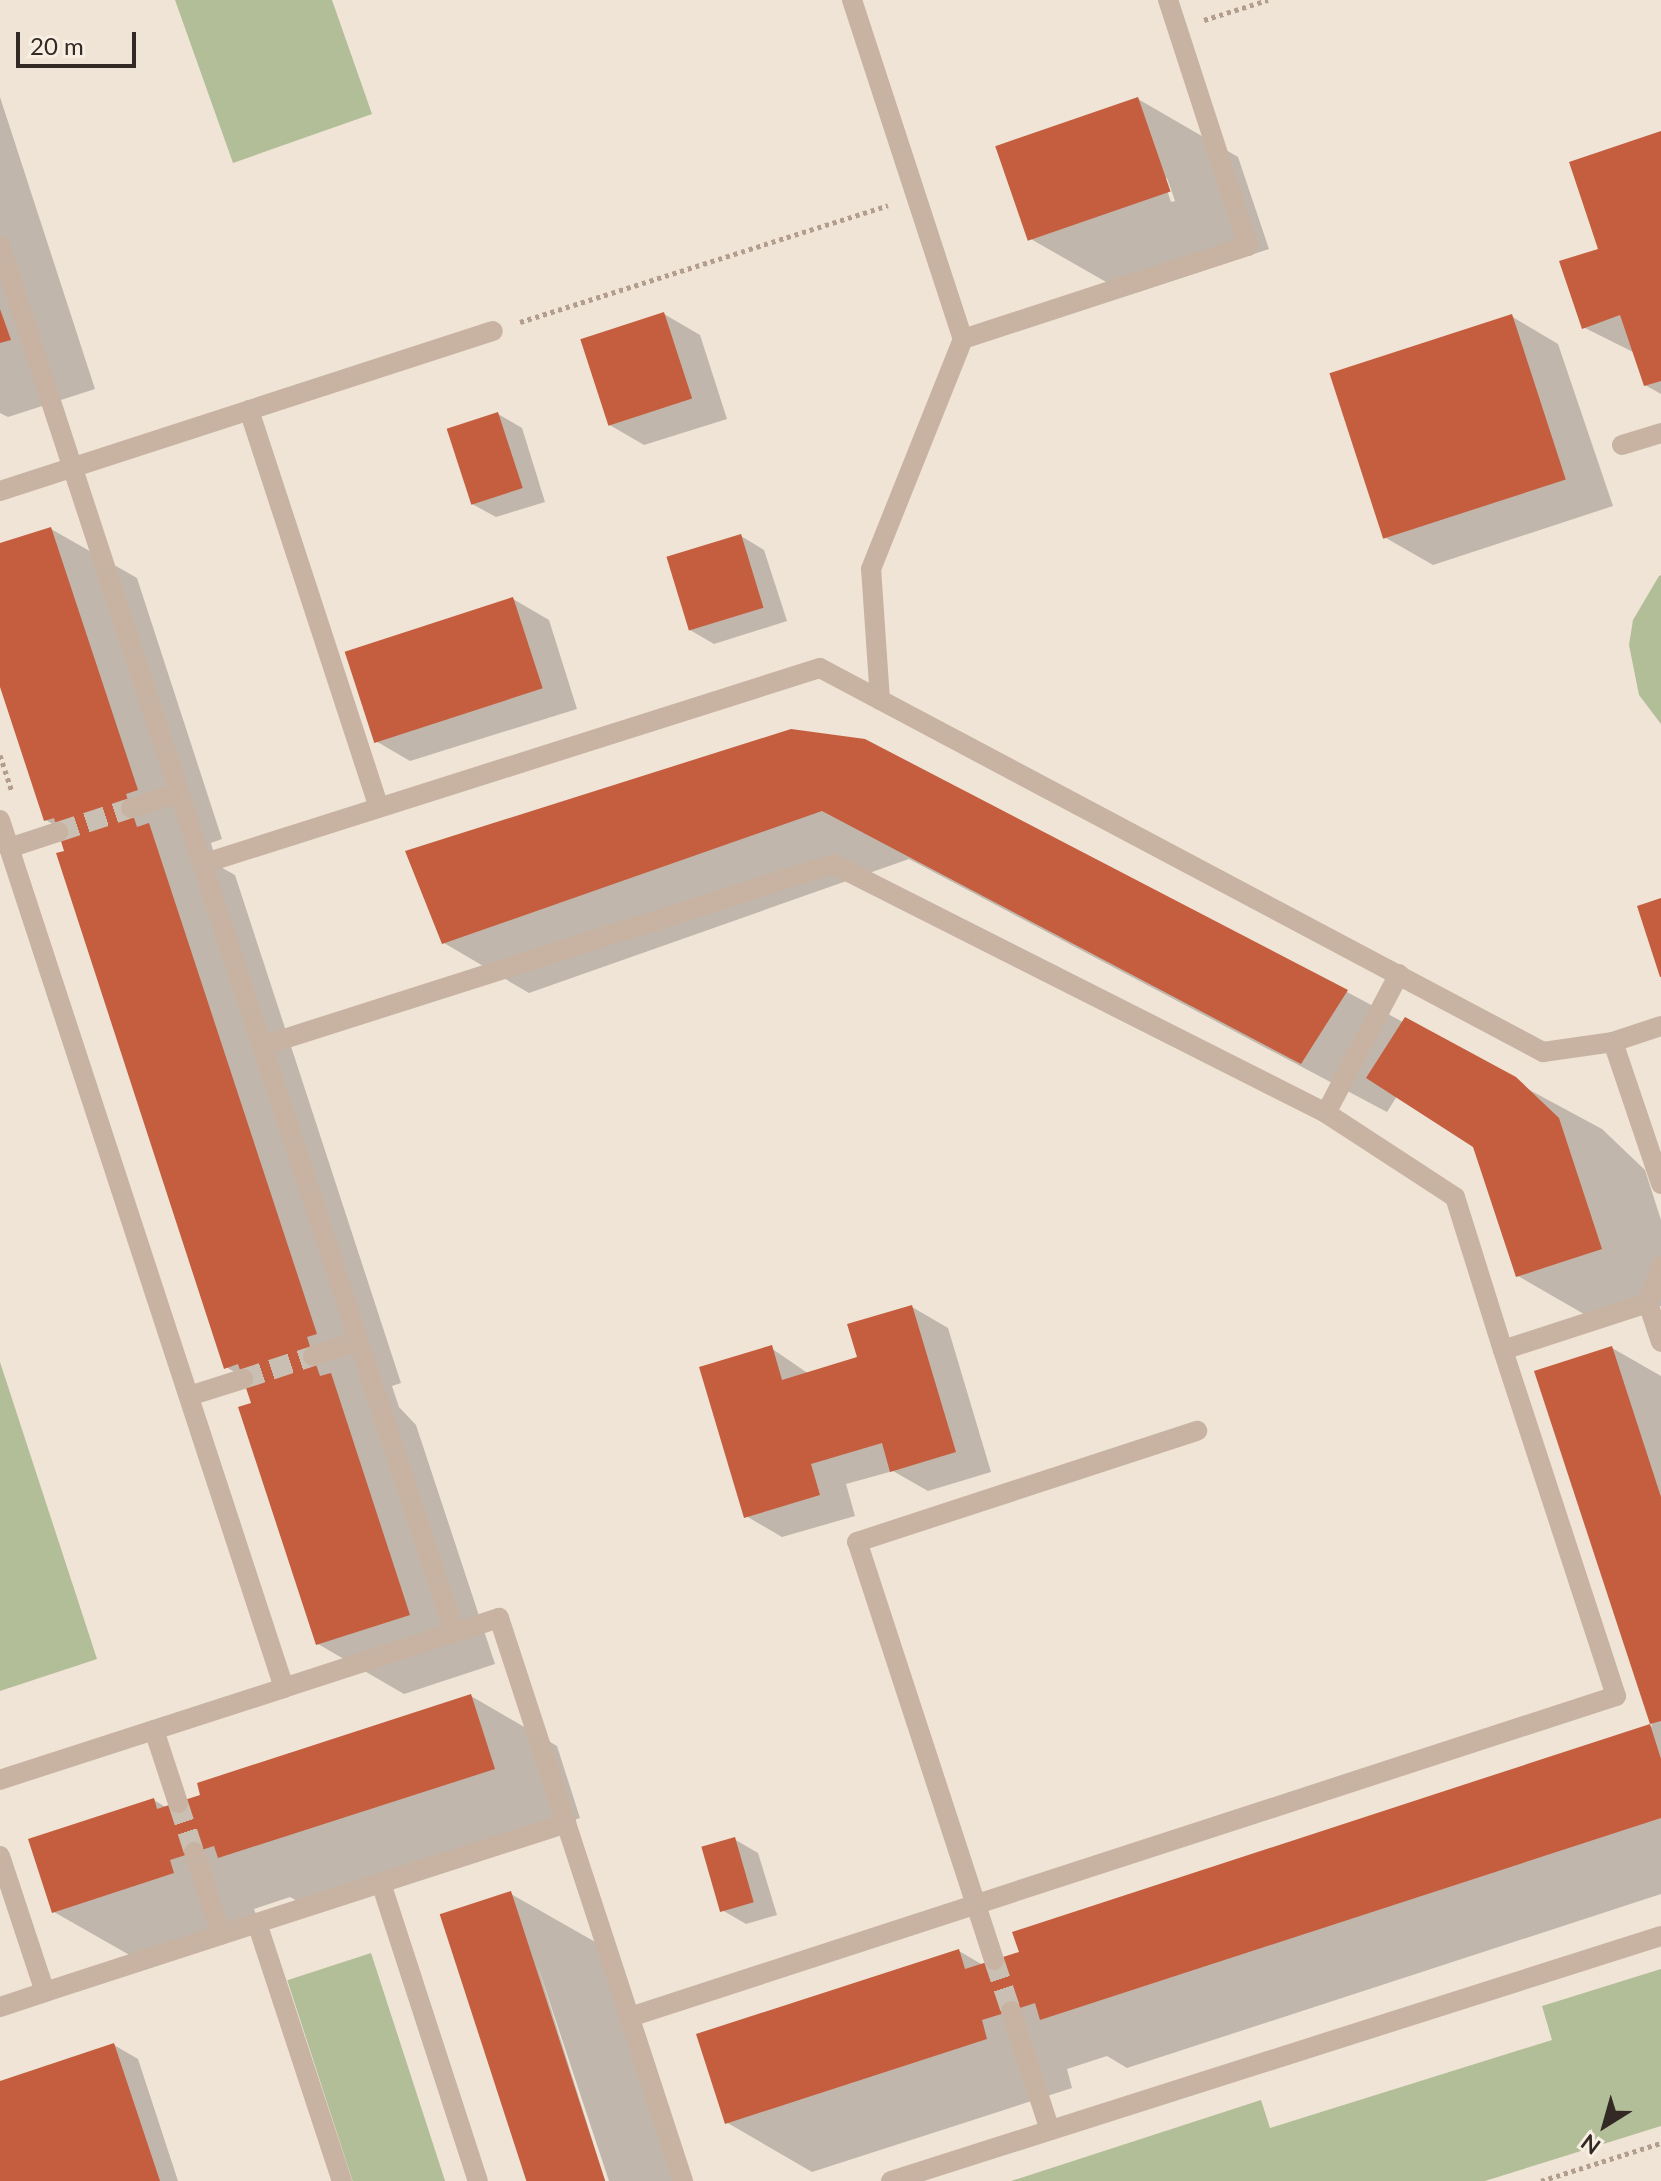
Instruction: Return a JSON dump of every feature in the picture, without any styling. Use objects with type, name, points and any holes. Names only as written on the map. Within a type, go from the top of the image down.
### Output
[{"type":"street","points":[[852,0],[963,339],[871,569],[880,700]]},
{"type":"street","points":[[963,339],[1248,246],[1168,0]]},
{"type":"street","points":[[0,246],[454,1632]]},
{"type":"street","points":[[0,491],[493,331]]},
{"type":"street","points":[[249,410],[379,807]]},
{"type":"street","points":[[1622,445],[1661,433]]},
{"type":"street","points":[[202,864],[820,668],[1543,1052],[1613,1042],[1661,1026]]},
{"type":"street","points":[[131,808],[179,793]]},
{"type":"street","points":[[0,820],[284,1688]]},
{"type":"street","points":[[9,848],[58,832]]},
{"type":"street","points":[[262,1046],[833,864],[1326,1113],[1455,1197],[1616,1696],[630,2017]]},
{"type":"street","points":[[1326,1113],[1399,974]]},
{"type":"street","points":[[1613,1042],[1661,1184]]},
{"type":"street","points":[[1661,1266],[1648,1303],[1661,1342]]},
{"type":"street","points":[[1503,1350],[1648,1303]]},
{"type":"street","points":[[313,1356],[358,1341]]},
{"type":"street","points":[[189,1396],[243,1379]]},
{"type":"street","points":[[994,1960],[857,1542],[1197,1431]]},
{"type":"street","points":[[0,1780],[499,1618],[683,2181]]},
{"type":"street","points":[[154,1730],[178,1803]]},
{"type":"street","points":[[0,2007],[566,1823]]},
{"type":"street","points":[[194,1852],[221,1935]]},
{"type":"street","points":[[0,1856],[45,1992]]},
{"type":"street","points":[[381,1883],[478,2181]]},
{"type":"street","points":[[257,1923],[342,2181]]},
{"type":"street","points":[[891,2181],[1661,1936]]},
{"type":"street","points":[[1011,2011],[1050,2130]]},
{"type":"path","points":[[1177,28],[1268,0]]},
{"type":"path","points":[[493,331],[916,196]]},
{"type":"path","points":[[1541,2181],[1661,2143]]},
{"type":"green space","points":[[175,0],[332,0],[372,114],[233,163]]},
{"type":"green space","points":[[1659,576],[1661,724],[1639,695],[1629,645],[1633,620]]},
{"type":"green space","points":[[0,1362],[97,1659],[0,1691]]},
{"type":"green space","points":[[371,1953],[445,2181],[353,2181],[287,1980]]},
{"type":"green space","points":[[1661,1969],[1661,2126],[1485,2181],[1011,2181],[1261,2100],[1270,2128],[1552,2040],[1542,2006]]},
{"type":"building","points":[[1138,97],[1171,192],[1028,241],[995,146]]},
{"type":"building","points":[[1661,131],[1661,381],[1644,386],[1620,315],[1582,329],[1559,261],[1598,249],[1569,162]]},
{"type":"building","points":[[0,309],[11,340],[0,343]]},
{"type":"building","points":[[664,312],[692,399],[608,426],[580,339]]},
{"type":"building","points":[[1512,314],[1566,479],[1383,539],[1329,373]]},
{"type":"building","points":[[498,412],[523,488],[471,505],[447,429]]},
{"type":"building","points":[[51,527],[138,790],[126,794],[137,827],[149,823],[317,1334],[307,1337],[313,1356],[320,1376],[331,1373],[410,1615],[316,1645],[238,1407],[251,1403],[238,1364],[224,1369],[56,853],[64,851],[54,818],[44,821],[0,687],[0,543]]},
{"type":"building","points":[[741,534],[764,608],[689,630],[666,557]]},
{"type":"building","points":[[513,597],[543,688],[374,743],[345,652]]},
{"type":"building","points":[[791,729],[865,739],[1348,990],[1301,1064],[822,811],[442,944],[405,851]]},
{"type":"building","points":[[1661,898],[1661,977],[1660,977],[1637,906]]},
{"type":"building","points":[[1405,1017],[1516,1077],[1559,1118],[1602,1249],[1516,1277],[1473,1147],[1366,1078]]},
{"type":"building","points":[[912,1305],[956,1452],[890,1472],[882,1443],[811,1464],[820,1495],[744,1518],[699,1367],[772,1345],[782,1380],[857,1357],[847,1324]]},
{"type":"building","points":[[1612,1346],[1661,1497],[1661,1721],[1650,1724],[1534,1371]]},
{"type":"building","points":[[471,1694],[495,1769],[218,1858],[214,1846],[170,1860],[174,1873],[52,1913],[28,1839],[154,1798],[157,1809],[200,1795],[197,1783]]},
{"type":"building","points":[[1650,1724],[1661,1759],[1661,1818],[1040,2020],[1035,2003],[982,2020],[987,2039],[725,2124],[696,2034],[959,1949],[965,1969],[1019,1952],[1012,1932]]},
{"type":"building","points":[[735,1837],[754,1902],[720,1912],[701,1847]]},
{"type":"building","points":[[511,1891],[605,2181],[526,2181],[440,1914]]},
{"type":"building","points":[[114,2043],[160,2181],[0,2181],[0,2081]]},
{"type":"tunnel","points":[[58,832],[131,808]]},
{"type":"tunnel","points":[[243,1379],[313,1356]]},
{"type":"tunnel","points":[[178,1803],[194,1852]]},
{"type":"tunnel","points":[[994,1960],[1011,2011]]}]
